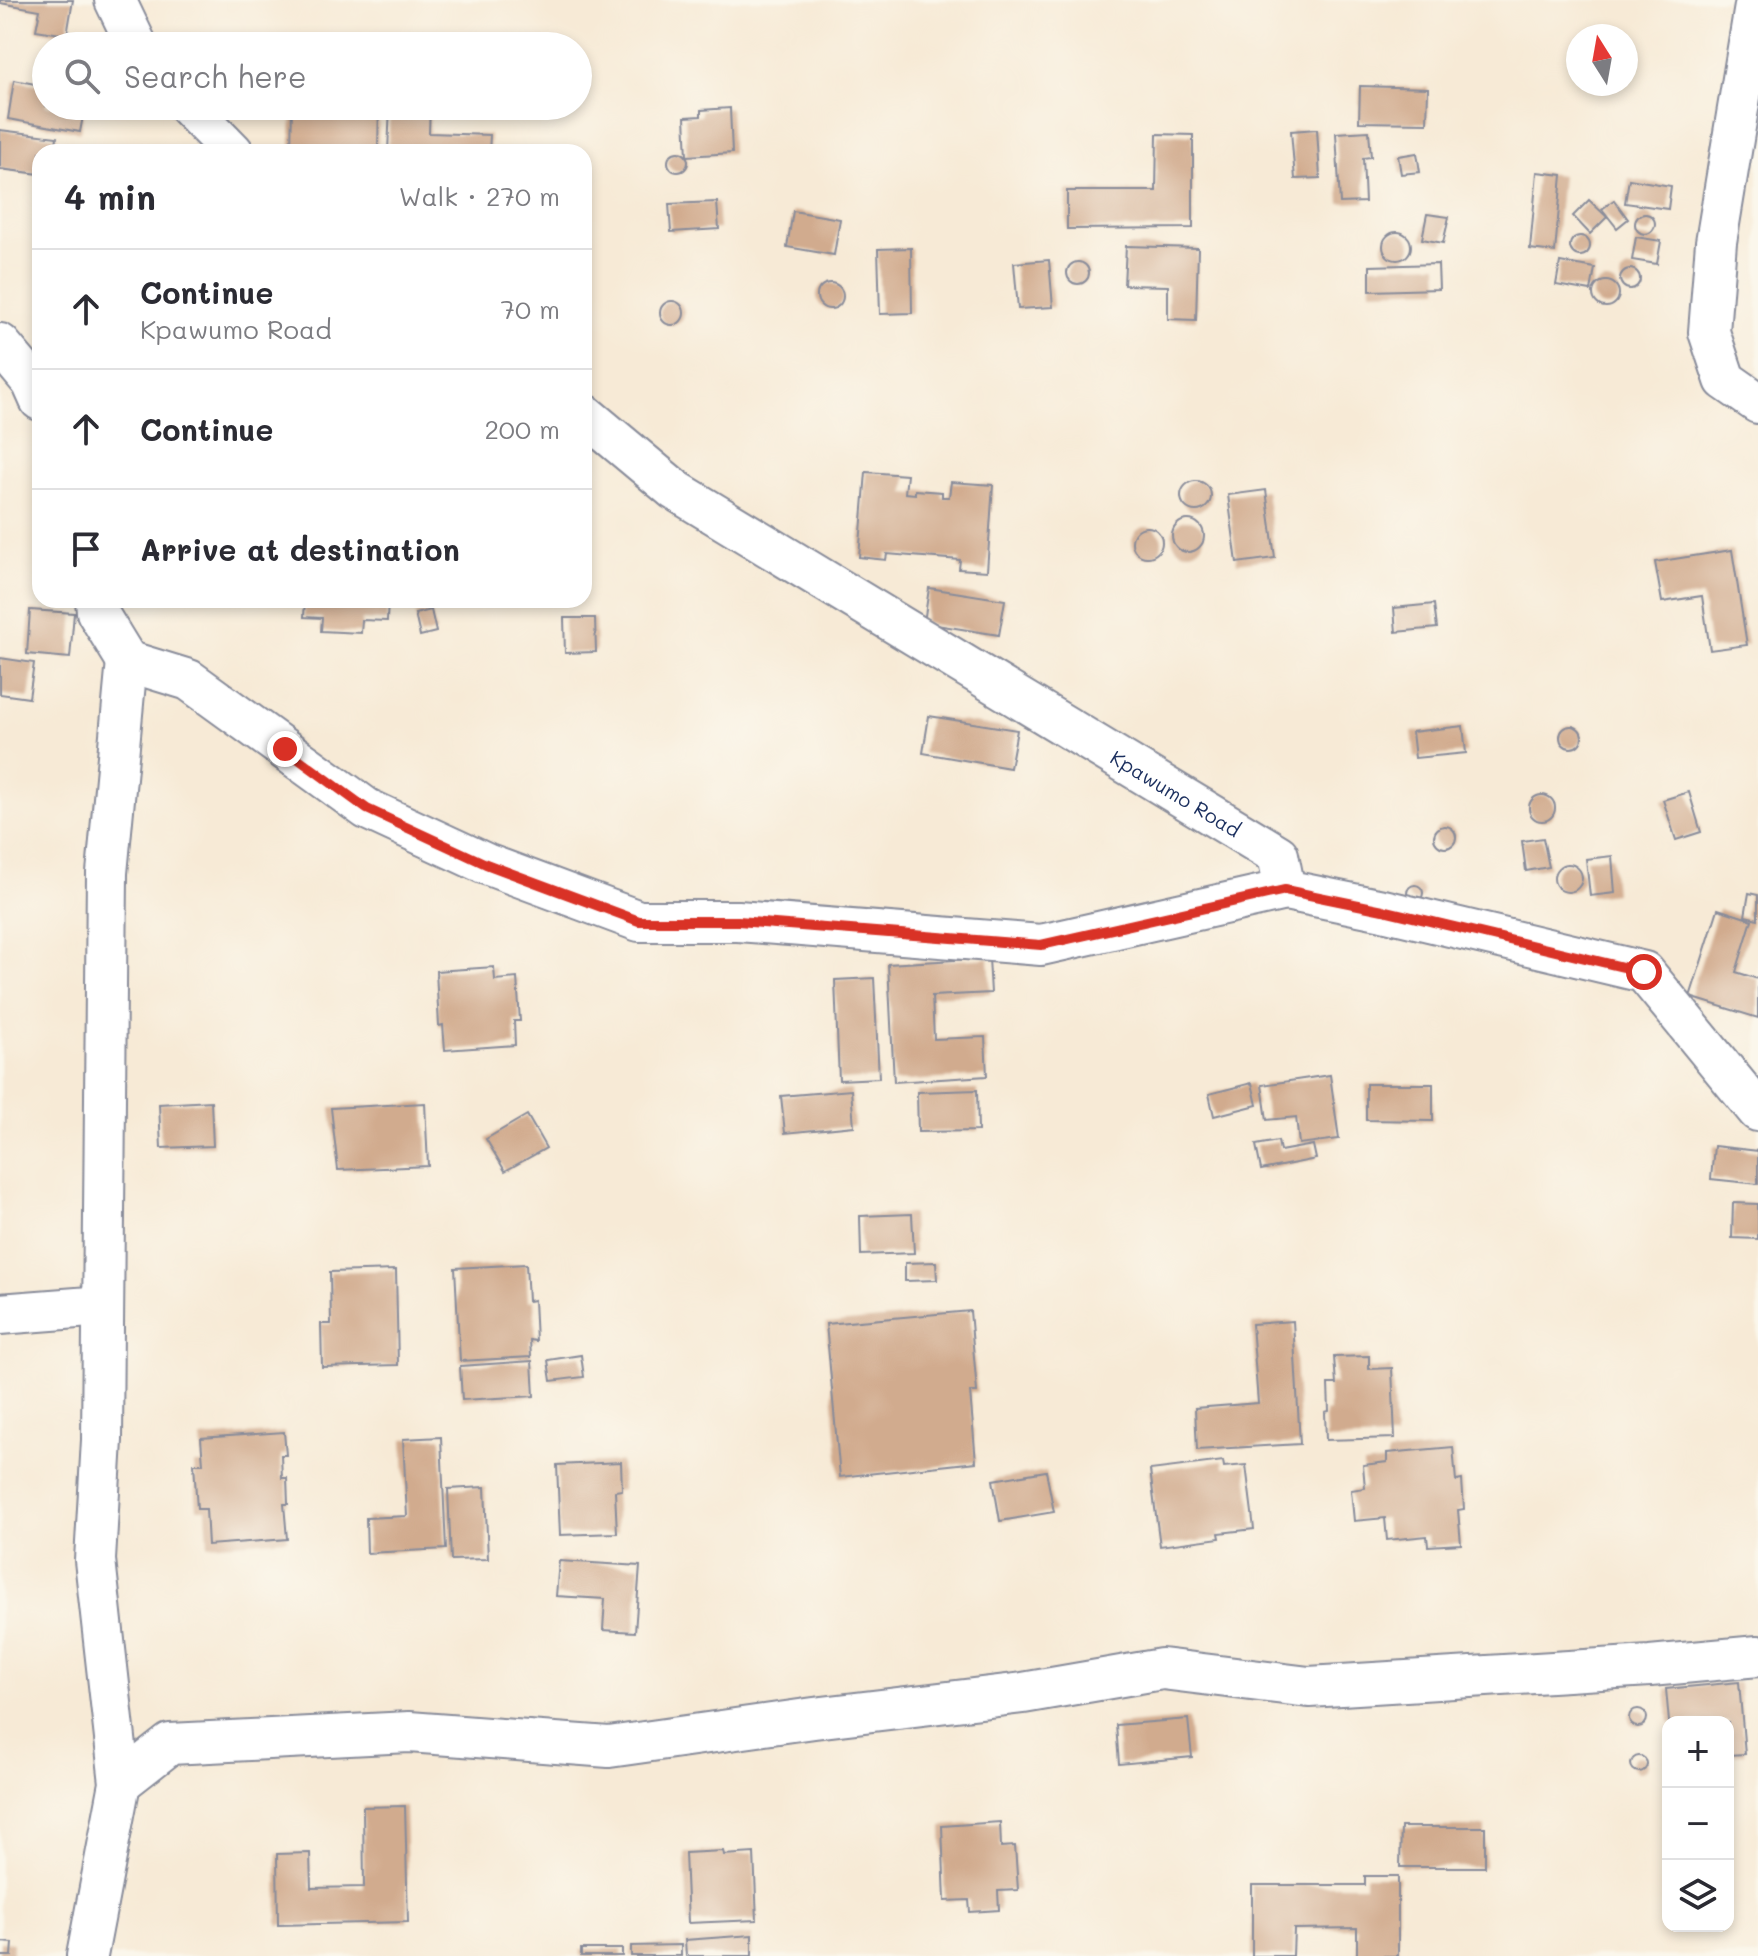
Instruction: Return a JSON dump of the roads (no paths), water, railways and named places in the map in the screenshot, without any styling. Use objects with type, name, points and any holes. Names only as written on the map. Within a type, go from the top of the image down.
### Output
[{"type":"street","points":[[115,0],[130,32]]},
{"type":"street","points":[[1756,0],[1716,242],[1709,332],[1725,380],[1758,403]]},
{"type":"street","points":[[202,120],[225,144]]},
{"type":"street","points":[[0,344],[32,382]]},
{"type":"street","name":"Kpawumo Road","points":[[592,421],[675,490],[1278,855],[1285,890]]},
{"type":"street","points":[[87,1956],[120,1783],[95,1560],[102,1440],[107,873],[127,661],[97,608]]},
{"type":"street","points":[[127,661],[189,680],[367,809],[486,864],[639,921],[738,921],[1041,945],[1285,890],[1644,972],[1758,1111]]},
{"type":"street","points":[[0,1314],[103,1306]]},
{"type":"street","points":[[120,1783],[170,1744],[409,1732],[609,1747],[1023,1693],[1162,1669],[1309,1687],[1650,1666],[1758,1656]]}]
